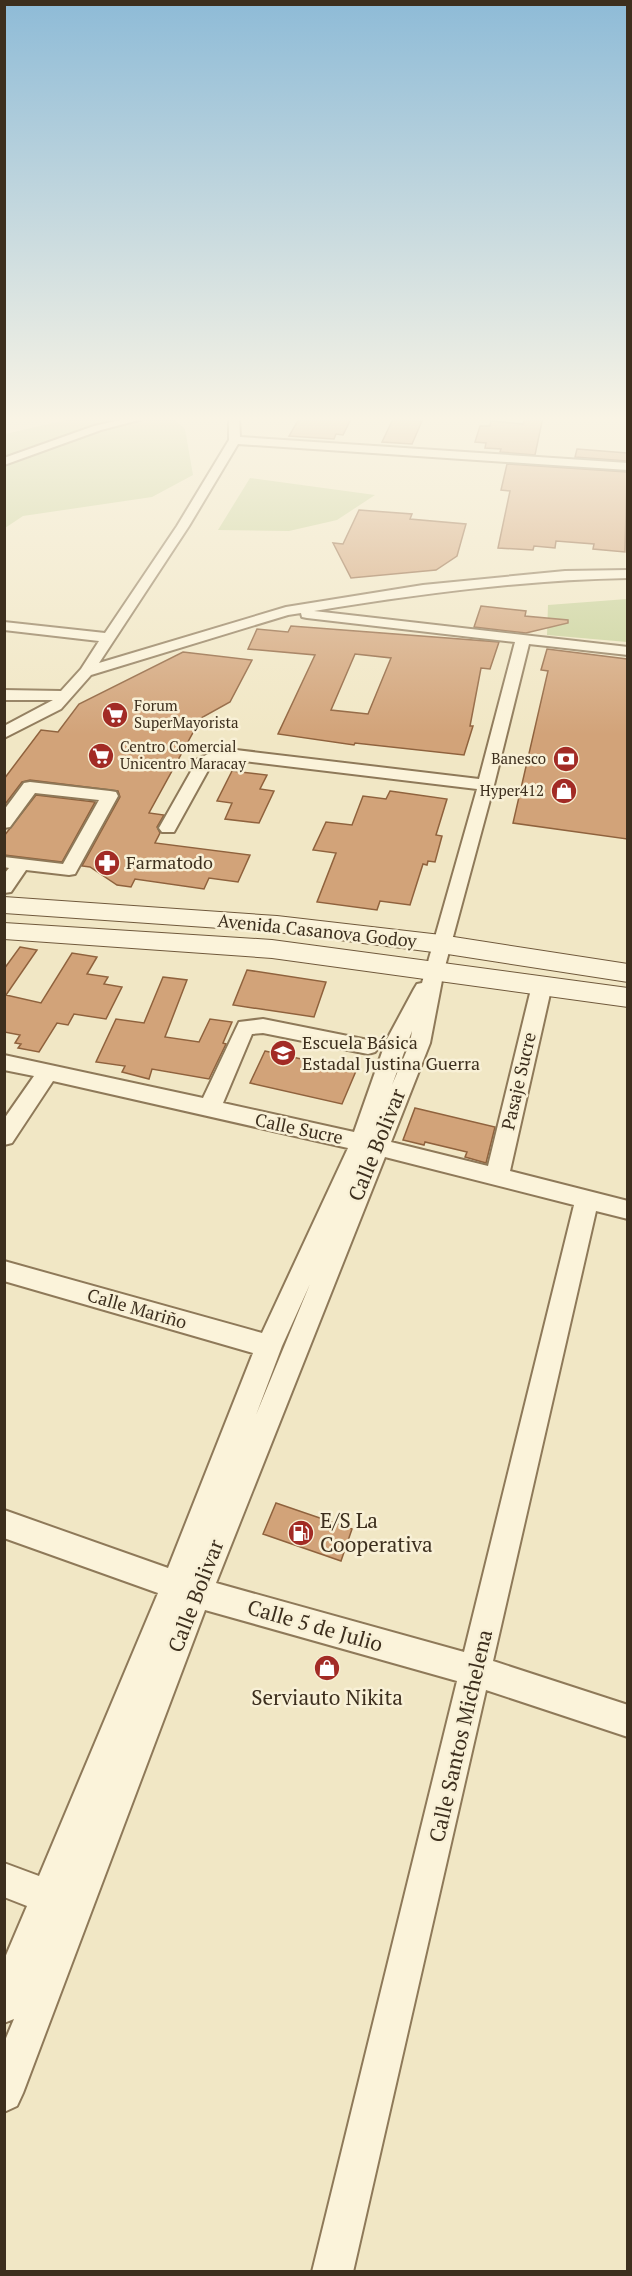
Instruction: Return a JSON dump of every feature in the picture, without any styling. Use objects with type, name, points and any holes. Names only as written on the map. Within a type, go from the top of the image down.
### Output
[{"type":"street","points":[[4,733],[56,706],[67,696],[86,672],[185,523]]},
{"type":"street","points":[[95,658],[283,608],[427,580],[529,569],[627,564]]},
{"type":"street","points":[[86,672],[283,608],[423,589],[565,575],[627,574]]},
{"type":"street","points":[[283,608],[348,621],[627,651]]},
{"type":"street","points":[[4,626],[107,638]]},
{"type":"street","name":"Calle Bolivar","points":[[4,2093],[186,1589],[269,1346],[420,1043],[437,957],[486,785],[523,640]]},
{"type":"street","points":[[4,695],[67,696]]},
{"type":"street","points":[[168,828],[204,762],[214,756],[236,755],[486,785]]},
{"type":"street","points":[[4,823],[30,787],[110,796],[69,870],[15,864],[6,892]]},
{"type":"street","name":"Avenida Casanova Godoy","points":[[6,892],[278,924],[437,957],[542,986],[627,998]]},
{"type":"street","name":"Avenida Casanova Godoy","points":[[4,931],[272,949],[437,957],[627,973]]},
{"type":"street","name":"Pasaje Sucre","points":[[497,1177],[542,986]]},
{"type":"street","points":[[208,1109],[246,1027],[263,1026],[368,1047]]},
{"type":"street","name":"Calle Sucre","points":[[4,1062],[369,1145],[627,1210]]},
{"type":"street","points":[[4,1137],[48,1072]]},
{"type":"street","name":"Calle Bolivar","points":[[4,2005],[48,1897],[186,1589],[369,1145]]},
{"type":"street","name":"Calle Santos Michelena","points":[[332,2271],[477,1671],[587,1201]]},
{"type":"street","name":"Calle Mariño","points":[[4,1271],[269,1346]]},
{"type":"street","name":"Calle 5 de Julio","points":[[4,1524],[186,1589],[477,1671],[627,1721]]},
{"type":"street","points":[[4,1880],[48,1897]]},
{"type":"green space","points":[[222,523],[323,523],[289,531],[218,530]]},
{"type":"green space","points":[[627,599],[627,642],[547,635],[548,605]]},
{"type":"building","points":[[353,523],[466,524],[457,556],[436,570],[351,578],[333,543],[343,544]]},
{"type":"building","points":[[503,523],[626,523],[625,552],[593,549],[594,544],[556,541],[555,548],[534,546],[533,550],[498,548]]},
{"type":"building","points":[[481,606],[526,611],[525,616],[568,620],[568,623],[526,633],[474,627]]},
{"type":"building","points":[[291,626],[499,642],[490,669],[481,668],[470,726],[473,726],[464,755],[355,743],[354,745],[278,734],[315,655],[248,649],[257,629],[288,632]],"holes":[[[355,654],[391,658],[368,714],[331,710]]]},
{"type":"building","points":[[547,649],[627,659],[627,839],[513,823],[548,671],[541,670]]},
{"type":"building","name":"Centro Comercial Unicentro Maracay","points":[[183,652],[252,660],[230,702],[201,718],[149,813],[164,815],[157,827],[160,833],[155,843],[250,855],[238,882],[209,878],[204,889],[135,879],[131,887],[117,885],[90,867],[82,866],[120,797],[118,791],[30,780],[22,782],[4,803],[4,779],[41,730],[58,732],[79,704]]},
{"type":"building","points":[[232,771],[267,775],[260,789],[274,791],[259,823],[225,819],[232,803],[217,801]]},
{"type":"building","points":[[390,791],[447,799],[436,835],[442,836],[435,862],[428,861],[427,865],[423,864],[410,905],[380,901],[377,910],[317,902],[336,853],[313,850],[326,822],[352,825],[363,796],[386,799]]},
{"type":"building","name":"Centro Comercial Unicentro Maracay","points":[[36,795],[95,802],[62,862],[4,855],[4,836]]},
{"type":"building","points":[[20,947],[37,950],[6,995],[41,1003],[72,953],[97,957],[87,974],[108,977],[104,984],[122,987],[106,1019],[74,1014],[68,1025],[57,1023],[39,1052],[18,1048],[21,1044],[15,1043],[20,1035],[4,1032],[4,969]]},
{"type":"building","points":[[247,970],[326,982],[314,1017],[233,1005]]},
{"type":"building","points":[[163,977],[187,980],[165,1037],[199,1042],[210,1019],[232,1022],[223,1043],[226,1044],[209,1079],[152,1069],[149,1079],[122,1072],[125,1066],[96,1062],[116,1019],[144,1023]]},
{"type":"building","points":[[265,1051],[356,1071],[342,1104],[250,1083]]},
{"type":"building","points":[[415,1108],[495,1127],[486,1163],[465,1157],[467,1152],[425,1142],[424,1145],[403,1140]]},
{"type":"building","points":[[276,1503],[352,1529],[341,1561],[263,1534]]},
{"type":"place","name":"Forum SuperMayorista","points":[[115,715]]},
{"type":"place","name":"Centro Comercial Unicentro Maracay","points":[[101,756]]},
{"type":"place","name":"Banesco","points":[[566,759]]},
{"type":"place","name":"Hyper412","points":[[564,791]]},
{"type":"place","name":"Farmatodo","points":[[107,863]]},
{"type":"place","name":"Escuela Básica Estadal Justina Guerra","points":[[283,1053]]},
{"type":"place","name":"E/S La Cooperativa","points":[[301,1533]]},
{"type":"place","name":"Serviauto Nikita","points":[[327,1668]]}]
